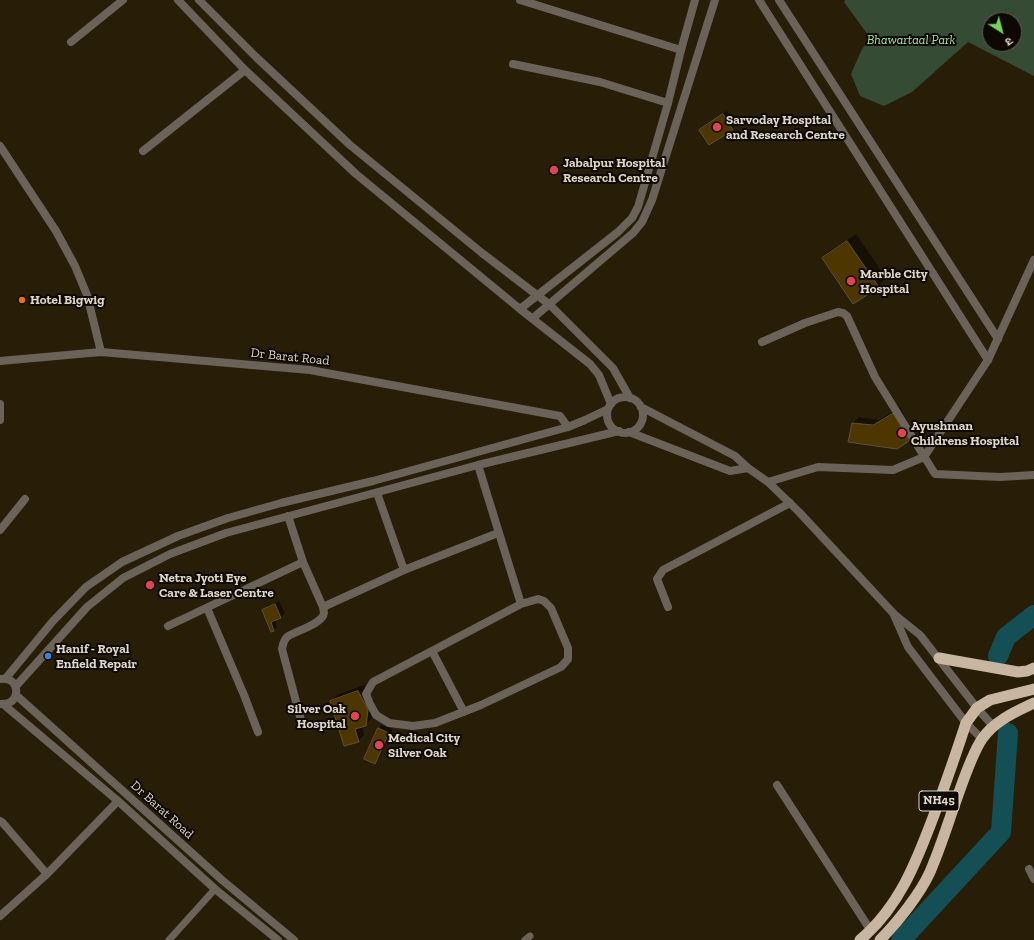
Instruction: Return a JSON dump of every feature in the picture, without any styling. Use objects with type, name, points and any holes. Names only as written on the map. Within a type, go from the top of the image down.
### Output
[{"type":"highway","points":[[938,658],[1018,672],[1027,671],[1034,668]]},
{"type":"highway","name":"NH45","points":[[860,940],[871,931],[889,909],[906,883],[927,833],[966,723],[977,708],[990,700],[1034,689]]},
{"type":"highway","name":"NH45","points":[[880,940],[907,908],[929,873],[940,849],[965,776],[982,739],[993,726],[1013,713],[1034,703]]},
{"type":"street","points":[[71,42],[122,0]]},
{"type":"street","points":[[178,0],[245,70],[356,174],[520,309],[590,364],[599,375],[609,406],[608,420],[619,432]]},
{"type":"street","points":[[199,0],[256,57],[350,145],[482,253],[550,305],[613,368],[630,398]]},
{"type":"street","points":[[520,0],[680,50]]},
{"type":"street","points":[[520,309],[618,232],[632,218],[638,207],[695,0]]},
{"type":"street","points":[[533,318],[633,233],[642,222],[652,200],[715,0]]},
{"type":"street","points":[[759,0],[988,360]]},
{"type":"street","points":[[779,0],[998,339]]},
{"type":"street","points":[[513,64],[600,82],[668,102]]},
{"type":"street","points":[[142,151],[245,70]]},
{"type":"street","points":[[0,146],[56,231],[75,266],[86,295],[101,352]]},
{"type":"street","points":[[768,482],[818,467],[893,470],[924,457],[988,360],[1034,260]]},
{"type":"street","points":[[762,342],[805,323],[838,312],[843,313],[847,316],[875,377],[935,474],[1000,477],[1034,475]]},
{"type":"street","name":"Dr Barat Road","points":[[0,361],[101,352],[310,370],[560,416],[568,426]]},
{"type":"street","points":[[3,679],[53,621],[86,587],[122,562],[178,536],[228,518],[281,503],[373,481],[568,426],[585,420],[609,406],[620,397],[630,398],[641,407],[735,456],[748,468],[768,482],[790,503],[894,614],[920,635],[977,708],[993,726]]},
{"type":"street","points":[[0,404],[0,420]]},
{"type":"street","points":[[629,432],[638,427],[641,422],[641,407]]},
{"type":"street","points":[[2,704],[12,702],[16,690],[87,607],[123,578],[170,554],[226,532],[478,465],[619,432],[629,432],[730,471],[748,468]]},
{"type":"street","points":[[478,465],[521,604]]},
{"type":"street","points":[[377,493],[404,570]]},
{"type":"street","points":[[0,530],[25,499]]},
{"type":"street","points":[[668,607],[657,579],[663,570],[790,503]]},
{"type":"street","points":[[288,516],[304,562],[323,606],[324,613],[322,618],[287,637],[283,642],[282,649],[302,724]]},
{"type":"street","points":[[323,606],[404,570],[498,533]]},
{"type":"street","points":[[168,626],[304,562]]},
{"type":"street","points":[[538,599],[544,601],[551,608],[568,648],[568,658],[561,667],[464,712],[435,723],[412,726],[390,722],[376,714],[366,694],[373,682],[432,651],[521,604],[538,599]]},
{"type":"street","points":[[207,608],[258,732]]},
{"type":"street","points":[[894,614],[908,647],[966,723],[982,739]]},
{"type":"street","points":[[432,651],[464,712]]},
{"type":"street","name":"Dr Barat Road","points":[[3,679],[14,682],[16,690],[222,880],[294,940]]},
{"type":"street","name":"Dr Barat Road","points":[[2,704],[118,801],[215,889],[278,940]]},
{"type":"street","points":[[777,785],[871,931]]},
{"type":"street","points":[[0,916],[47,874],[118,801]]},
{"type":"street","points":[[0,821],[47,874]]},
{"type":"street","points":[[1028,869],[1034,879]]},
{"type":"lane","points":[[169,940],[215,889]]},
{"type":"green space","name":"Bhawartaal Park","points":[[845,0],[1034,0],[1034,76],[987,52],[1022,52],[1022,12],[982,12],[982,49],[968,42],[912,92],[884,106],[860,96],[851,74],[862,49],[871,39],[844,2]]},
{"type":"building","points":[[723,114],[733,130],[709,145],[699,130]]},
{"type":"building","points":[[847,241],[879,287],[853,304],[822,258]]},
{"type":"building","points":[[894,413],[909,441],[897,449],[848,442],[852,423],[873,425]]},
{"type":"building","points":[[275,604],[281,618],[271,622],[274,631],[271,632],[262,610]]},
{"type":"building","points":[[358,691],[368,710],[366,726],[355,729],[359,742],[344,746],[330,701]]},
{"type":"building","points":[[378,728],[389,733],[375,764],[364,759]]},
{"type":"waterway","points":[[998,656],[1006,637],[1034,615]]},
{"type":"waterway","points":[[901,940],[1001,832],[1008,733]]},
{"type":"place","name":"Sarvoday Hospital and Research Centre","points":[[717,127]]},
{"type":"place","name":"Jabalpur Hospital Research Centre","points":[[554,170]]},
{"type":"place","name":"Marble City Hospital","points":[[851,281]]},
{"type":"place","name":"Hotel Bigwig","points":[[22,300]]},
{"type":"place","name":"Ayushman Childrens Hospital","points":[[902,433]]},
{"type":"place","name":"Netra Jyoti Eye Care & Laser Centre","points":[[150,585]]},
{"type":"place","name":"Hanif - Royal Enfield Repair","points":[[48,656]]},
{"type":"place","name":"Silver Oak Hospital","points":[[355,716]]},
{"type":"place","name":"Medical City Silver Oak","points":[[379,745]]}]
